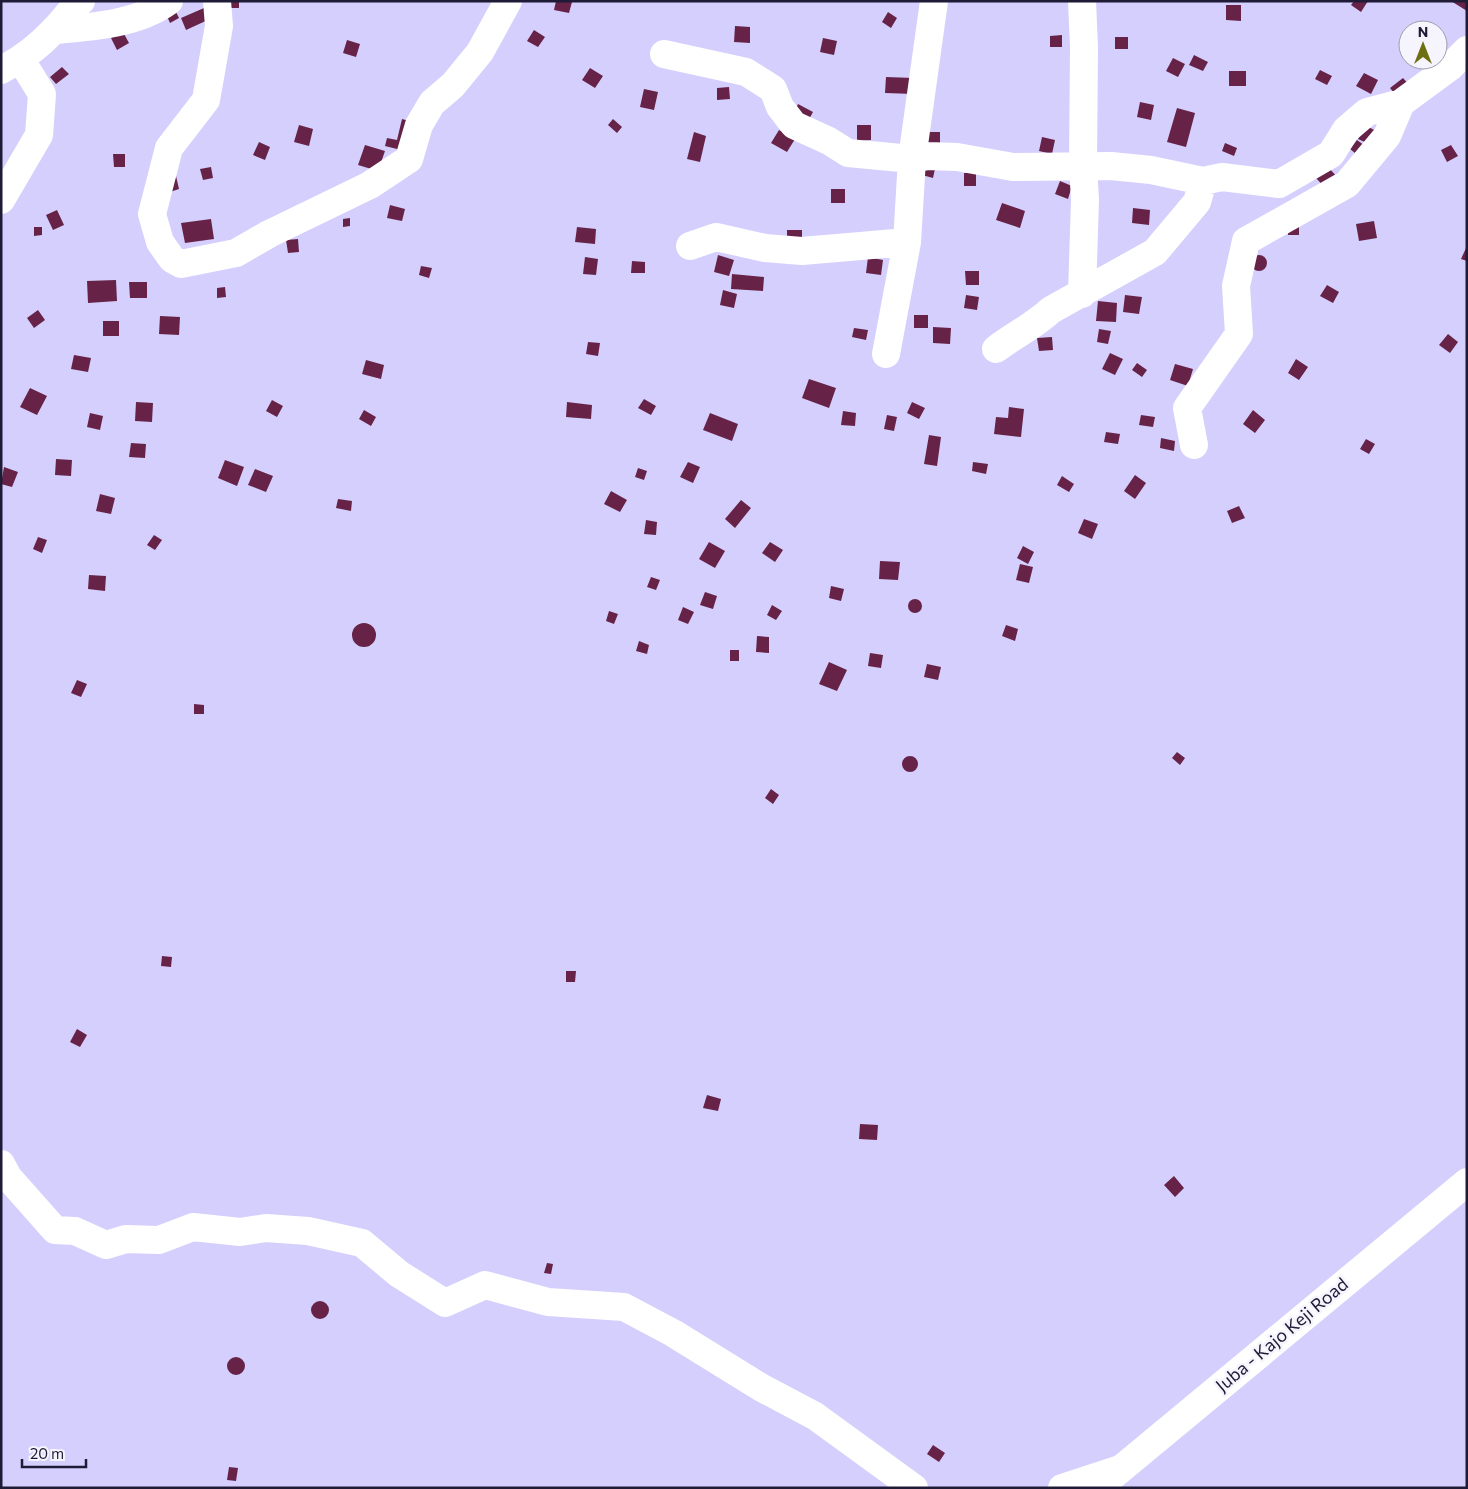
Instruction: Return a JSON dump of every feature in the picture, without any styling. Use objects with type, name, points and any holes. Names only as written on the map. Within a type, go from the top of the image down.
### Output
[{"type":"street","points":[[1,200],[39,136],[42,94],[11,65],[54,30],[69,11],[81,1]]},
{"type":"street","points":[[54,30],[109,25],[161,7],[169,1]]},
{"type":"street","points":[[217,1],[220,26],[206,100],[169,148],[152,214],[160,242],[172,259],[181,264],[236,253],[269,234],[370,185],[409,159],[419,125],[432,103],[453,85],[480,52],[508,1]]},
{"type":"street","points":[[886,354],[907,242],[912,159],[934,1]]},
{"type":"street","points":[[1082,1],[1085,200],[1082,294]]},
{"type":"street","points":[[664,54],[746,72],[773,89],[780,107],[794,125],[829,141],[848,153],[912,159],[928,156],[957,157],[1013,167],[1083,166],[1151,170],[1203,181],[1222,177],[1279,184],[1331,154],[1346,130],[1367,112],[1401,103],[1450,67],[1467,50]]},
{"type":"street","points":[[1194,445],[1187,408],[1239,334],[1236,286],[1246,241],[1347,184],[1387,136],[1401,103]]},
{"type":"street","points":[[996,349],[1015,334],[1038,322],[1051,310],[1155,252],[1197,202],[1203,181]]},
{"type":"street","points":[[690,246],[716,237],[765,248],[802,251],[907,242]]},
{"type":"street","points":[[1,1164],[8,1177],[54,1230],[74,1231],[106,1245],[126,1239],[159,1240],[193,1227],[240,1232],[266,1228],[308,1231],[362,1243],[399,1274],[445,1303],[485,1285],[548,1302],[624,1307],[674,1333],[762,1388],[814,1416],[914,1488]]},
{"type":"street","name":"Juba - Kajo Keji Road","points":[[1098,1488],[1467,1182]]},
{"type":"street","points":[[1062,1488],[1120,1469]]},
{"type":"building","points":[[226,1],[239,1],[239,8],[226,8]]},
{"type":"building","points":[[556,1],[572,2],[569,13],[554,10]]},
{"type":"building","points":[[1354,1],[1368,1],[1361,12],[1351,5]]},
{"type":"building","points":[[1451,1],[1467,1],[1467,11]]},
{"type":"building","points":[[1226,5],[1241,5],[1241,21],[1226,20]]},
{"type":"building","points":[[204,8],[210,19],[186,30],[181,18]]},
{"type":"building","points":[[175,10],[179,18],[170,23],[166,14]]},
{"type":"building","points":[[888,12],[897,18],[891,28],[882,22]]},
{"type":"building","points":[[735,26],[750,27],[750,43],[734,42]]},
{"type":"building","points":[[534,30],[545,37],[538,47],[527,41]]},
{"type":"building","points":[[123,32],[129,43],[117,50],[111,38]]},
{"type":"building","points":[[1062,35],[1062,47],[1050,47],[1050,36]]},
{"type":"building","points":[[1115,37],[1128,37],[1128,49],[1115,49]]},
{"type":"building","points":[[823,38],[837,41],[834,55],[820,52]]},
{"type":"building","points":[[347,40],[360,44],[356,57],[343,53]]},
{"type":"building","points":[[1194,55],[1208,62],[1203,71],[1189,65]]},
{"type":"building","points":[[1173,58],[1185,64],[1178,77],[1166,71]]},
{"type":"building","points":[[62,67],[69,74],[56,84],[50,77]]},
{"type":"building","points":[[590,68],[603,76],[595,88],[582,80]]},
{"type":"building","points":[[1320,70],[1332,76],[1327,85],[1315,79]]},
{"type":"building","points":[[1229,71],[1246,71],[1246,86],[1229,86]]},
{"type":"building","points":[[1364,73],[1378,80],[1371,94],[1356,86]]},
{"type":"building","points":[[886,77],[914,78],[914,94],[885,93]]},
{"type":"building","points":[[1403,78],[1412,88],[1398,98],[1390,88]]},
{"type":"building","points":[[729,87],[730,99],[717,100],[717,88]]},
{"type":"building","points":[[644,89],[658,92],[654,110],[640,107]]},
{"type":"building","points":[[1140,102],[1154,105],[1151,120],[1137,117]]},
{"type":"building","points":[[798,104],[813,112],[807,123],[793,115]]},
{"type":"building","points":[[1177,108],[1195,113],[1186,147],[1167,142]]},
{"type":"building","points":[[402,119],[413,122],[405,151],[385,146],[387,138],[397,140]]},
{"type":"building","points":[[613,119],[622,127],[617,133],[608,125]]},
{"type":"building","points":[[299,125],[313,129],[309,146],[294,142]]},
{"type":"building","points":[[857,125],[871,125],[871,140],[857,141]]},
{"type":"building","points":[[1365,125],[1376,131],[1369,144],[1358,139]]},
{"type":"building","points":[[779,130],[795,139],[787,152],[771,143]]},
{"type":"building","points":[[694,132],[706,136],[700,162],[687,159]]},
{"type":"building","points":[[927,132],[940,132],[940,145],[928,145]]},
{"type":"building","points":[[1042,137],[1055,140],[1052,154],[1039,151]]},
{"type":"building","points":[[1357,140],[1368,148],[1361,158],[1350,149]]},
{"type":"building","points":[[259,142],[270,147],[265,160],[253,155]]},
{"type":"building","points":[[1225,143],[1237,148],[1234,156],[1222,151]]},
{"type":"building","points":[[365,145],[385,151],[378,171],[358,165]]},
{"type":"building","points":[[1451,145],[1458,156],[1447,162],[1441,150]]},
{"type":"building","points":[[113,154],[125,154],[125,167],[114,167]]},
{"type":"building","points":[[925,161],[936,164],[933,178],[922,175]]},
{"type":"building","points":[[211,167],[213,178],[203,180],[200,169]]},
{"type":"building","points":[[1329,168],[1339,179],[1326,189],[1316,178]]},
{"type":"building","points":[[964,173],[976,173],[976,186],[964,186]]},
{"type":"building","points":[[176,176],[179,189],[170,192]]},
{"type":"building","points":[[1060,181],[1072,186],[1068,199],[1055,194]]},
{"type":"building","points":[[831,189],[845,189],[845,203],[831,203]]},
{"type":"building","points":[[1002,203],[1025,211],[1020,228],[996,220]]},
{"type":"building","points":[[390,205],[405,209],[402,221],[387,218]]},
{"type":"building","points":[[1133,208],[1150,210],[1149,225],[1132,223]]},
{"type":"building","points":[[57,210],[64,225],[53,230],[46,215]]},
{"type":"building","points":[[350,218],[350,226],[343,227],[343,219]]},
{"type":"building","points":[[211,219],[214,239],[185,243],[181,223]]},
{"type":"building","points":[[1374,221],[1377,238],[1359,241],[1356,224]]},
{"type":"building","points":[[1288,226],[1299,226],[1299,235],[1288,235]]},
{"type":"building","points":[[34,227],[42,227],[42,235],[34,236]]},
{"type":"building","points":[[577,227],[596,229],[595,244],[575,242]]},
{"type":"building","points":[[787,230],[802,230],[802,245],[787,244]]},
{"type":"building","points":[[298,239],[299,252],[288,253],[286,240]]},
{"type":"building","points":[[1467,246],[1467,261],[1461,259]]},
{"type":"building","points":[[718,255],[734,260],[729,276],[714,272]]},
{"type":"building","points":[[1259,255],[1265,257],[1267,263],[1265,269],[1259,271],[1253,269],[1251,263],[1253,257]]},
{"type":"building","points":[[585,257],[598,259],[596,275],[583,274]]},
{"type":"building","points":[[868,257],[883,260],[881,275],[866,273]]},
{"type":"building","points":[[632,261],[645,262],[645,273],[631,273]]},
{"type":"building","points":[[421,266],[432,268],[429,278],[419,275]]},
{"type":"building","points":[[965,271],[979,271],[979,285],[966,285]]},
{"type":"building","points":[[732,274],[764,277],[763,291],[731,289]]},
{"type":"building","points":[[116,280],[117,301],[88,303],[87,281]]},
{"type":"building","points":[[129,282],[147,282],[147,298],[130,298]]},
{"type":"building","points":[[1327,285],[1339,292],[1333,303],[1320,296]]},
{"type":"building","points":[[225,287],[226,297],[217,298],[217,288]]},
{"type":"building","points":[[723,290],[737,294],[734,308],[720,305]]},
{"type":"building","points":[[966,295],[979,297],[977,310],[964,308]]},
{"type":"building","points":[[1125,295],[1142,297],[1139,314],[1123,312]]},
{"type":"building","points":[[1098,301],[1117,303],[1116,322],[1096,321]]},
{"type":"building","points":[[38,310],[45,320],[34,328],[27,318]]},
{"type":"building","points":[[914,315],[928,315],[928,328],[914,328]]},
{"type":"building","points":[[160,316],[180,317],[179,335],[159,334]]},
{"type":"building","points":[[103,321],[119,321],[119,336],[103,336]]},
{"type":"building","points":[[933,327],[951,328],[950,344],[933,343]]},
{"type":"building","points":[[854,328],[868,330],[866,340],[852,337]]},
{"type":"building","points":[[1099,329],[1111,331],[1108,344],[1097,342]]},
{"type":"building","points":[[1448,334],[1458,342],[1450,353],[1439,345]]},
{"type":"building","points":[[1052,337],[1053,350],[1039,351],[1037,338]]},
{"type":"building","points":[[588,342],[600,343],[598,356],[586,354]]},
{"type":"building","points":[[1110,353],[1123,359],[1115,375],[1102,369]]},
{"type":"building","points":[[74,355],[91,358],[88,372],[71,369]]},
{"type":"building","points":[[1296,359],[1308,367],[1299,380],[1288,373]]},
{"type":"building","points":[[366,360],[384,365],[381,379],[362,374]]},
{"type":"building","points":[[1137,363],[1147,370],[1142,377],[1132,370]]},
{"type":"building","points":[[1175,364],[1193,369],[1188,386],[1170,380]]},
{"type":"building","points":[[809,379],[836,388],[829,408],[802,398]]},
{"type":"building","points":[[30,388],[47,396],[37,415],[20,407]]},
{"type":"building","points":[[644,399],[656,406],[651,415],[638,408]]},
{"type":"building","points":[[272,400],[283,406],[277,417],[266,411]]},
{"type":"building","points":[[136,402],[153,403],[152,422],[135,421]]},
{"type":"building","points":[[567,402],[592,405],[591,419],[566,417]]},
{"type":"building","points":[[912,402],[925,408],[919,419],[907,413]]},
{"type":"building","points":[[1009,407],[1024,409],[1021,437],[994,434],[996,417],[1008,418]]},
{"type":"building","points":[[364,410],[376,417],[371,426],[359,419]]},
{"type":"building","points":[[1253,410],[1265,420],[1255,433],[1243,424]]},
{"type":"building","points":[[843,411],[856,413],[855,426],[841,425]]},
{"type":"building","points":[[90,413],[103,416],[100,430],[87,427]]},
{"type":"building","points":[[710,413],[738,424],[732,441],[703,430]]},
{"type":"building","points":[[887,415],[897,417],[894,431],[884,429]]},
{"type":"building","points":[[1141,415],[1155,417],[1153,427],[1139,425]]},
{"type":"building","points":[[1106,432],[1120,434],[1118,444],[1104,442]]},
{"type":"building","points":[[929,435],[941,437],[937,466],[924,464]]},
{"type":"building","points":[[1161,438],[1175,441],[1174,451],[1160,448]]},
{"type":"building","points":[[1366,439],[1375,444],[1369,454],[1360,449]]},
{"type":"building","points":[[131,443],[146,444],[145,458],[129,457]]},
{"type":"building","points":[[56,459],[72,460],[71,476],[55,475]]},
{"type":"building","points":[[225,460],[244,467],[237,486],[218,478]]},
{"type":"building","points":[[688,462],[700,467],[693,483],[680,477]]},
{"type":"building","points":[[973,462],[988,464],[986,474],[972,471]]},
{"type":"building","points":[[4,467],[18,472],[12,487],[1,484]]},
{"type":"building","points":[[638,468],[647,471],[644,480],[635,477]]},
{"type":"building","points":[[255,469],[273,476],[266,492],[248,485]]},
{"type":"building","points":[[1135,475],[1146,483],[1135,499],[1124,491]]},
{"type":"building","points":[[1062,476],[1074,484],[1069,492],[1057,485]]},
{"type":"building","points":[[611,491],[627,500],[620,512],[604,504]]},
{"type":"building","points":[[100,494],[115,498],[111,514],[96,511]]},
{"type":"building","points":[[338,499],[352,501],[351,511],[336,508]]},
{"type":"building","points":[[741,500],[751,508],[735,528],[725,519]]},
{"type":"building","points":[[1239,506],[1245,518],[1232,523],[1227,511]]},
{"type":"building","points":[[1084,519],[1098,524],[1092,539],[1078,533]]},
{"type":"building","points":[[646,520],[657,522],[656,535],[644,534]]},
{"type":"building","points":[[154,535],[162,540],[155,550],[147,545]]},
{"type":"building","points":[[38,537],[47,540],[42,553],[33,549]]},
{"type":"building","points":[[709,542],[725,551],[715,568],[699,559]]},
{"type":"building","points":[[770,542],[783,550],[775,562],[762,553]]},
{"type":"building","points":[[1023,546],[1034,552],[1028,564],[1017,558]]},
{"type":"building","points":[[880,561],[900,562],[898,580],[879,579]]},
{"type":"building","points":[[1020,564],[1033,567],[1029,583],[1016,580]]},
{"type":"building","points":[[89,575],[106,576],[105,591],[88,589]]},
{"type":"building","points":[[651,577],[660,580],[656,590],[647,587]]},
{"type":"building","points":[[831,586],[844,589],[841,601],[829,598]]},
{"type":"building","points":[[705,592],[717,596],[713,609],[700,605]]},
{"type":"building","points":[[915,599],[920,601],[922,606],[920,611],[915,613],[910,611],[908,606],[910,601]]},
{"type":"building","points":[[772,605],[782,611],[776,620],[767,615]]},
{"type":"building","points":[[683,607],[694,612],[688,624],[678,620]]},
{"type":"building","points":[[609,611],[618,614],[614,624],[606,621]]},
{"type":"building","points":[[364,623],[369,624],[375,630],[375,640],[369,646],[364,647],[359,646],[353,640],[352,635],[353,630],[359,624]]},
{"type":"building","points":[[1006,625],[1018,629],[1015,641],[1002,636]]},
{"type":"building","points":[[757,636],[769,637],[769,653],[756,652]]},
{"type":"building","points":[[639,641],[649,645],[647,654],[636,651]]},
{"type":"building","points":[[730,650],[739,650],[739,661],[730,661]]},
{"type":"building","points":[[870,653],[883,655],[881,668],[868,666]]},
{"type":"building","points":[[829,662],[847,670],[837,691],[819,684]]},
{"type":"building","points":[[927,664],[941,667],[938,680],[924,677]]},
{"type":"building","points":[[77,680],[87,684],[81,697],[71,693]]},
{"type":"building","points":[[194,704],[204,705],[204,714],[194,714]]},
{"type":"building","points":[[1177,752],[1185,758],[1180,765],[1172,758]]},
{"type":"building","points":[[910,756],[916,758],[918,764],[916,770],[910,772],[904,770],[902,764],[904,758]]},
{"type":"building","points":[[771,789],[779,795],[773,804],[765,798]]},
{"type":"building","points":[[162,956],[172,957],[171,967],[161,966]]},
{"type":"building","points":[[566,971],[576,971],[575,982],[566,982]]},
{"type":"building","points":[[77,1029],[87,1035],[80,1047],[70,1042]]},
{"type":"building","points":[[707,1095],[721,1099],[718,1111],[703,1108]]},
{"type":"building","points":[[860,1124],[878,1125],[877,1140],[859,1139]]},
{"type":"building","points":[[1174,1176],[1184,1188],[1175,1197],[1164,1185]]},
{"type":"building","points":[[547,1263],[553,1264],[551,1274],[544,1273]]},
{"type":"building","points":[[320,1301],[326,1304],[329,1310],[326,1316],[320,1319],[314,1316],[311,1310],[314,1304]]},
{"type":"building","points":[[236,1357],[242,1360],[245,1366],[242,1372],[236,1375],[230,1372],[227,1366],[230,1360]]},
{"type":"building","points":[[933,1445],[945,1453],[939,1462],[927,1454]]},
{"type":"building","points":[[229,1467],[238,1468],[236,1481],[227,1480]]}]
